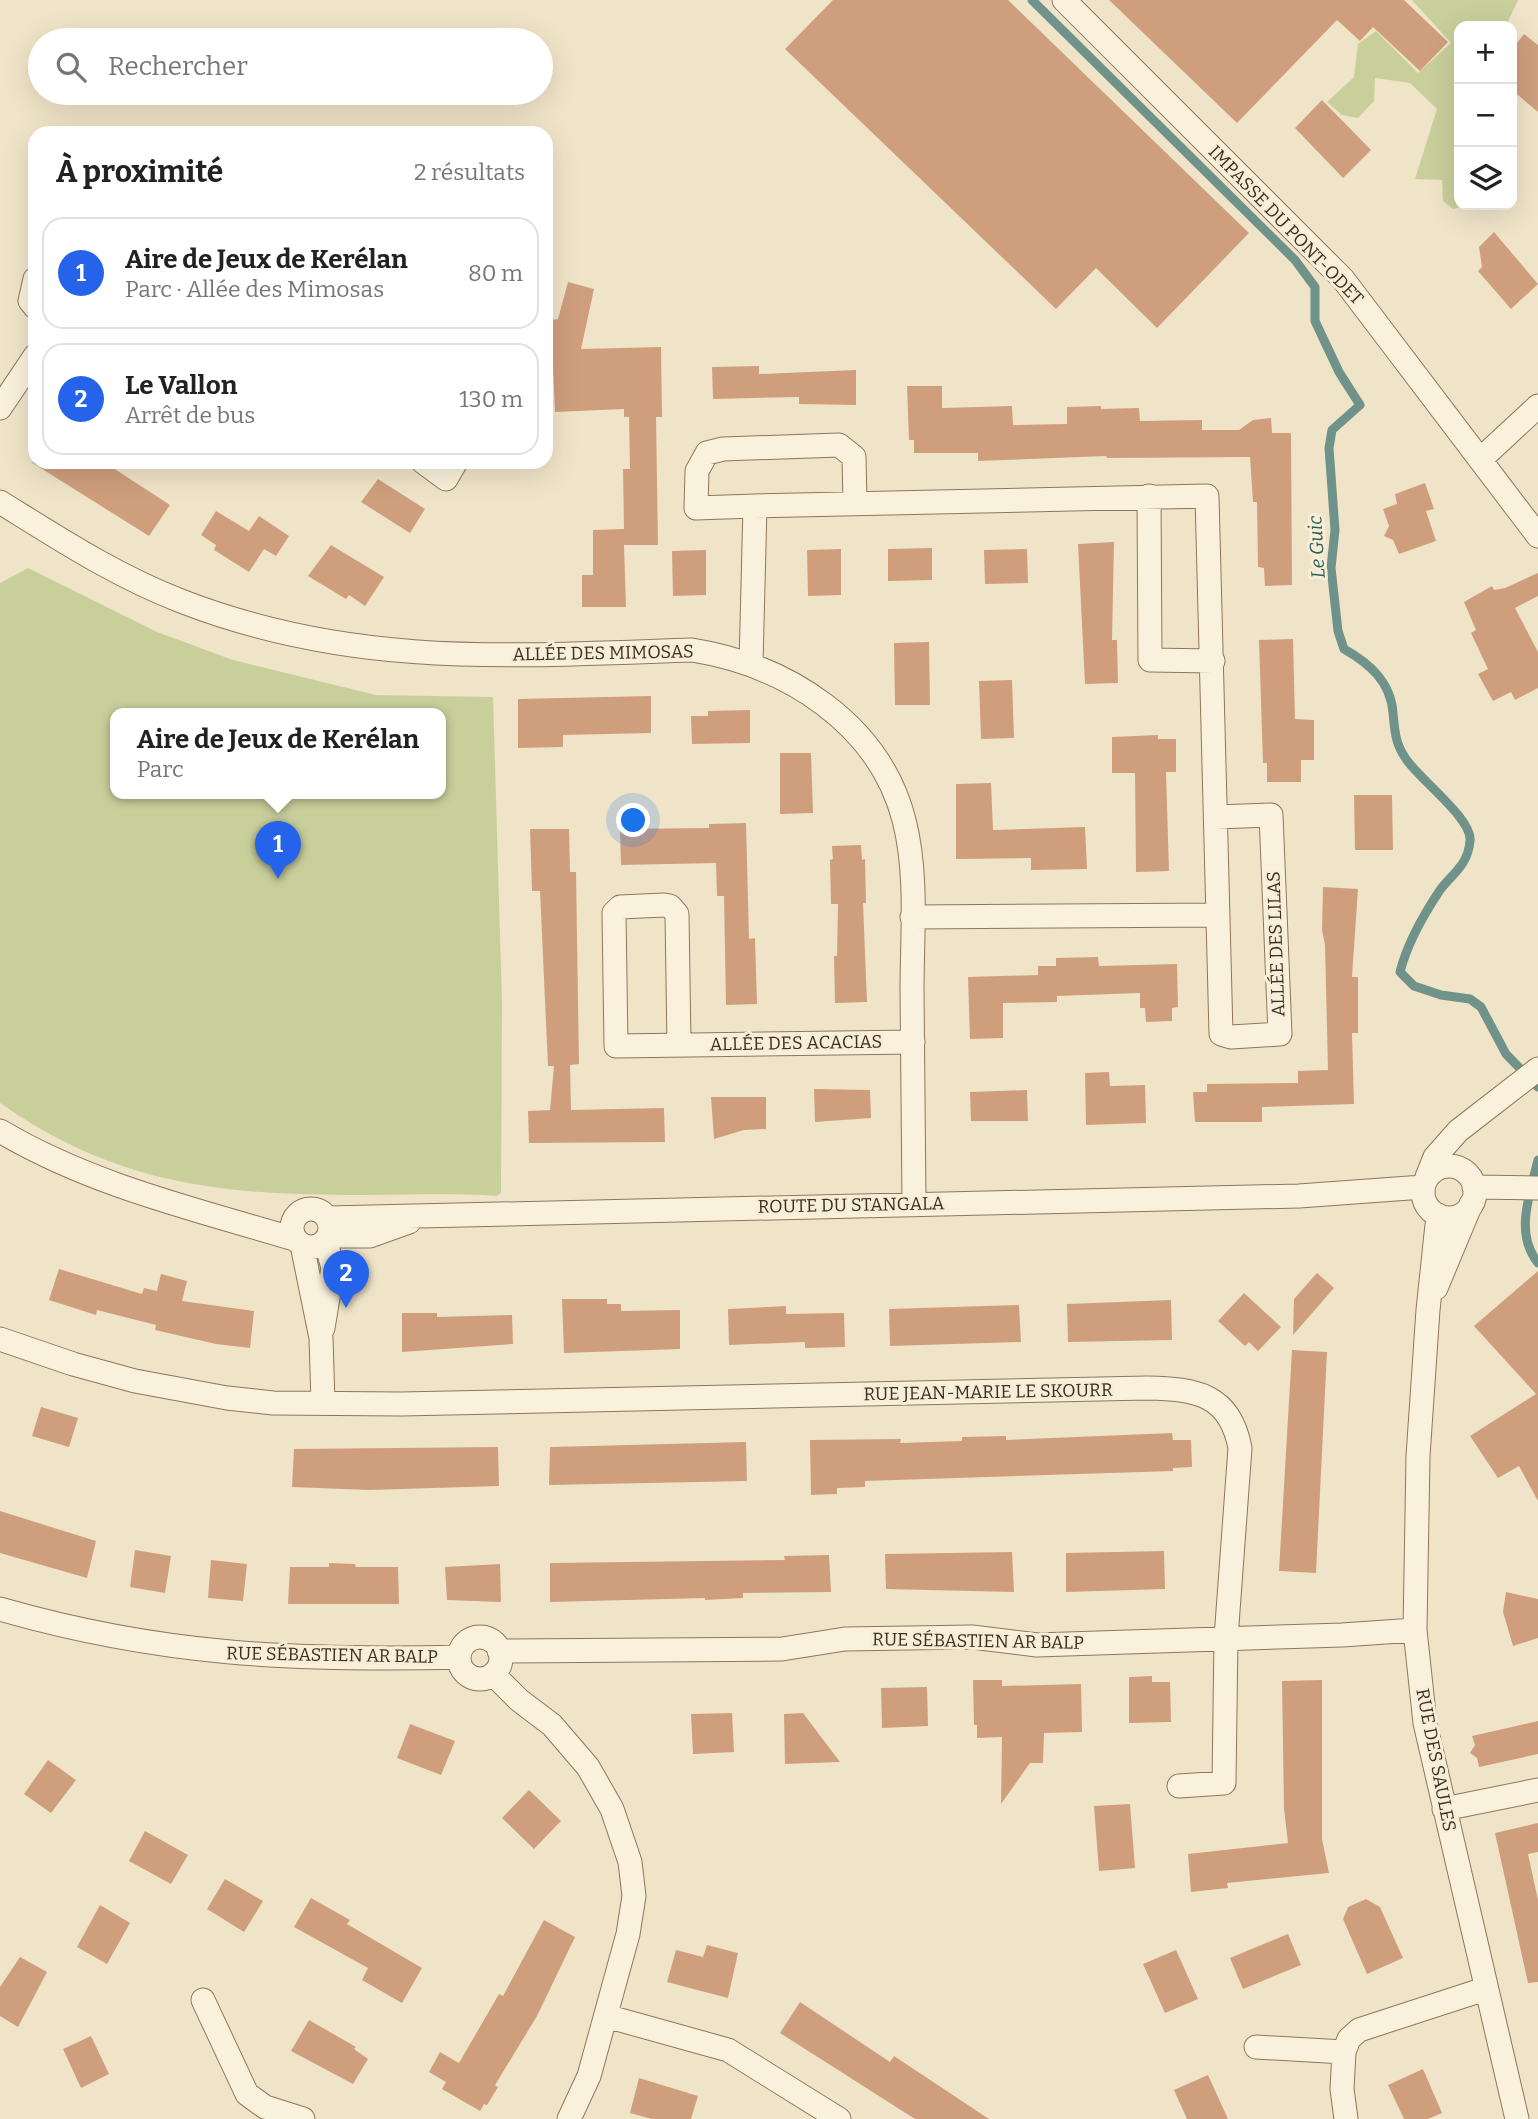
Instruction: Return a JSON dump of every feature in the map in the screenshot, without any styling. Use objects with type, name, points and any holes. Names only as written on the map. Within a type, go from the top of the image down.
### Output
[{"type":"street","name":"IMPASSE DU PONT-ODET","points":[[1064,0],[1343,279],[1482,458],[1538,536]]},
{"type":"street","points":[[0,408],[28,366]]},
{"type":"street","points":[[1482,458],[1538,406]]},
{"type":"street","name":"ALLÉE DES LILAS","points":[[855,503],[854,457],[839,446],[723,449],[707,453],[697,471],[696,508],[1207,496],[1221,1034],[1231,1037],[1280,1034],[1271,815],[1216,817]]},
{"type":"street","points":[[432,469],[446,479],[452,469]]},
{"type":"street","points":[[1149,496],[1150,660],[1213,661]]},
{"type":"street","name":"ALLÉE DES MIMOSAS","points":[[0,502],[139,583],[240,622],[298,637],[337,645],[444,654],[692,650],[751,664],[778,674],[826,706],[858,736],[878,761],[894,791],[904,821],[910,858],[912,917],[914,1203]]},
{"type":"street","points":[[751,664],[755,506]]},
{"type":"street","name":"ALLÉE DES ACACIAS","points":[[680,1045],[677,914],[670,906],[664,905],[620,907],[614,913],[616,1046],[913,1042]]},
{"type":"street","points":[[912,917],[1218,915]]},
{"type":"street","points":[[1429,1196],[1435,1157],[1445,1144],[1531,1074]]},
{"type":"street","points":[[1457,1167],[1468,1140],[1496,1104]]},
{"type":"street","points":[[0,1131],[36,1153],[111,1184],[297,1234],[314,1248],[328,1232]]},
{"type":"street","points":[[1429,1196],[1440,1167],[1457,1167],[1469,1174],[1473,1197]]},
{"type":"street","points":[[1429,1196],[1460,1215],[1473,1197],[1527,1188]]},
{"type":"street","name":"ROUTE DU STANGALA","points":[[328,1232],[421,1216],[1299,1196],[1373,1191],[1429,1196]]},
{"type":"street","name":"RUE DES SAULES","points":[[1429,1196],[1428,1310],[1419,1456],[1415,1630],[1425,1723],[1517,2119]]},
{"type":"street","name":"RUE DES SAULES","points":[[1428,1310],[1473,1197]]},
{"type":"street","points":[[321,1338],[333,1268],[328,1232],[312,1209],[297,1234],[321,1338],[323,1403]]},
{"type":"street","name":"RUE JEAN-MARIE LE SKOURR","points":[[0,1339],[73,1364],[163,1387],[250,1401],[401,1404],[1147,1388],[1178,1389],[1198,1394],[1227,1411],[1236,1425],[1240,1448],[1226,1638],[1224,1783],[1179,1786]]},
{"type":"street","name":"RUE SÉBASTIEN AR BALP","points":[[0,1609],[130,1641],[216,1653],[288,1658],[459,1657]]},
{"type":"street","name":"RUE SÉBASTIEN AR BALP","points":[[499,1651],[782,1649],[863,1639],[972,1637],[1037,1645],[1415,1630]]},
{"type":"street","points":[[476,1638],[489,1640],[499,1651],[499,1665],[493,1674],[481,1679],[469,1676],[462,1670],[459,1657],[464,1644],[476,1638]]},
{"type":"street","points":[[493,1674],[519,1700],[552,1725],[588,1767],[605,1793],[625,1842],[634,1896],[628,1934],[589,2076],[569,2119]]},
{"type":"street","points":[[1444,1809],[1538,1790]]},
{"type":"street","points":[[1346,2119],[1342,2089],[1344,2052],[1349,2039],[1359,2030],[1485,1989]]},
{"type":"street","points":[[203,2000],[247,2094],[265,2107],[303,2119]]},
{"type":"street","points":[[607,2016],[728,2050],[839,2119]]},
{"type":"street","points":[[1256,2047],[1344,2052]]},
{"type":"green space","points":[[1412,0],[1518,0],[1508,21],[1454,21],[1453,209],[1443,201],[1442,180],[1415,179],[1437,109],[1410,83],[1375,78],[1374,101],[1358,118],[1342,115],[1327,102],[1354,77],[1358,44],[1376,31],[1418,73],[1451,43]]},
{"type":"green space","points":[[28,568],[157,632],[233,660],[376,695],[493,697],[502,1002],[501,1193],[497,1196],[364,1195],[218,1188],[130,1169],[44,1131],[0,1103],[0,583]]},
{"type":"building","points":[[833,0],[1008,0],[1249,233],[1157,328],[1096,268],[1056,309],[785,49]]},
{"type":"building","points":[[1109,0],[1404,0],[1448,42],[1420,71],[1373,27],[1360,41],[1337,20],[1237,123]]},
{"type":"building","points":[[1524,34],[1538,45],[1538,112],[1517,94],[1517,43]]},
{"type":"building","points":[[1322,100],[1371,150],[1343,178],[1295,128]]},
{"type":"building","points":[[1494,232],[1538,284],[1511,309],[1478,271],[1482,267],[1479,247]]},
{"type":"building","points":[[568,282],[594,289],[581,349],[661,347],[662,417],[656,417],[658,545],[624,545],[626,607],[582,607],[582,575],[593,575],[593,530],[624,529],[623,469],[630,469],[629,417],[624,417],[624,409],[555,412],[553,320],[558,319]]},
{"type":"building","points":[[759,366],[759,374],[856,370],[856,405],[799,404],[799,397],[713,399],[712,367]]},
{"type":"building","points":[[907,386],[942,386],[942,408],[1012,406],[1013,425],[1067,424],[1067,407],[1101,406],[1101,409],[1139,408],[1140,421],[1202,420],[1202,430],[1239,430],[1253,420],[1271,418],[1272,433],[1291,433],[1292,585],[1265,586],[1264,568],[1258,567],[1257,502],[1253,502],[1250,457],[1106,456],[978,461],[978,453],[914,453],[914,440],[909,440]]},
{"type":"building","points":[[42,469],[115,469],[170,505],[149,536]]},
{"type":"building","points":[[378,479],[425,509],[410,533],[361,502]]},
{"type":"building","points":[[1425,483],[1434,509],[1426,511],[1436,541],[1399,554],[1393,540],[1384,536],[1389,526],[1383,509],[1397,504],[1395,494]]},
{"type":"building","points":[[216,511],[249,531],[259,516],[289,536],[276,556],[264,549],[249,572],[214,550],[216,545],[201,535]]},
{"type":"building","points":[[1114,542],[1112,640],[1117,640],[1118,683],[1085,684],[1078,544]]},
{"type":"building","points":[[331,545],[384,577],[365,606],[349,595],[346,599],[308,576]]},
{"type":"building","points":[[932,548],[932,580],[888,581],[888,549]]},
{"type":"building","points":[[841,549],[841,595],[808,596],[807,550]]},
{"type":"building","points":[[1027,549],[1028,583],[985,584],[984,550]]},
{"type":"building","points":[[706,550],[706,595],[673,596],[672,551]]},
{"type":"building","points":[[1538,573],[1538,596],[1515,608],[1538,652],[1538,688],[1515,700],[1511,692],[1493,701],[1478,674],[1488,669],[1471,633],[1476,630],[1464,602],[1492,586],[1494,590],[1505,588]]},
{"type":"building","points":[[1293,639],[1295,719],[1314,720],[1314,760],[1301,760],[1301,782],[1267,782],[1267,763],[1263,763],[1259,640]]},
{"type":"building","points":[[929,642],[930,705],[895,705],[894,643]]},
{"type":"building","points":[[1012,680],[1014,738],[981,739],[979,681]]},
{"type":"building","points":[[651,696],[651,733],[563,735],[563,747],[518,748],[518,699]]},
{"type":"building","points":[[750,710],[750,743],[692,744],[691,716],[708,716],[708,711]]},
{"type":"building","points":[[1158,735],[1158,739],[1176,739],[1176,772],[1166,772],[1169,871],[1136,872],[1135,773],[1112,773],[1112,737]]},
{"type":"building","points":[[780,753],[811,753],[813,813],[780,814]]},
{"type":"building","points":[[991,783],[993,830],[1085,827],[1087,869],[1031,870],[1031,858],[956,859],[956,784]]},
{"type":"building","points":[[1354,795],[1392,795],[1393,850],[1355,850]]},
{"type":"building","points":[[746,823],[749,939],[755,938],[757,1004],[726,1005],[724,896],[717,896],[716,863],[621,865],[620,829],[709,828],[709,824]]},
{"type":"building","points":[[530,829],[569,829],[570,872],[576,872],[579,1064],[570,1065],[571,1110],[664,1108],[665,1142],[529,1143],[528,1111],[550,1110],[554,1066],[548,1066],[540,891],[532,891]]},
{"type":"building","points":[[861,845],[862,860],[865,859],[866,903],[863,903],[867,1002],[835,1003],[834,956],[837,956],[838,904],[831,904],[832,846]]},
{"type":"building","points":[[1323,887],[1358,889],[1352,977],[1358,977],[1358,1033],[1352,1033],[1354,1104],[1262,1107],[1262,1122],[1195,1122],[1193,1092],[1207,1092],[1207,1084],[1298,1083],[1298,1071],[1328,1070],[1325,945],[1322,930]]},
{"type":"building","points":[[1098,957],[1099,966],[1177,964],[1178,1007],[1172,1008],[1172,1021],[1146,1022],[1145,1008],[1140,1008],[1140,993],[1057,996],[1057,1002],[1003,1003],[1003,1038],[970,1039],[968,977],[1038,975],[1038,966],[1056,966],[1056,958]]},
{"type":"building","points":[[1109,1072],[1110,1086],[1145,1085],[1146,1123],[1086,1125],[1085,1073]]},
{"type":"building","points":[[814,1089],[870,1090],[871,1118],[815,1122]]},
{"type":"building","points":[[1027,1090],[1028,1121],[971,1121],[970,1092]]},
{"type":"building","points":[[711,1097],[766,1097],[766,1129],[744,1130],[714,1139]]},
{"type":"building","points":[[59,1269],[142,1294],[144,1288],[157,1291],[161,1274],[187,1281],[182,1301],[254,1311],[250,1348],[216,1344],[155,1330],[156,1325],[97,1310],[96,1315],[49,1300]]},
{"type":"building","points":[[1538,1271],[1538,1501],[1519,1466],[1498,1478],[1470,1436],[1536,1394],[1474,1326]]},
{"type":"building","points":[[1317,1273],[1334,1288],[1293,1335],[1294,1299]]},
{"type":"building","points":[[1244,1293],[1281,1327],[1258,1351],[1249,1342],[1245,1346],[1218,1321]]},
{"type":"building","points":[[562,1299],[607,1299],[607,1304],[621,1304],[621,1311],[680,1310],[680,1349],[564,1353]]},
{"type":"building","points":[[1171,1300],[1172,1340],[1068,1342],[1067,1304]]},
{"type":"building","points":[[1019,1305],[1021,1342],[890,1346],[889,1309]]},
{"type":"building","points":[[786,1306],[786,1314],[844,1313],[845,1347],[805,1348],[805,1342],[729,1345],[728,1309]]},
{"type":"building","points":[[402,1313],[437,1313],[437,1317],[512,1315],[513,1344],[402,1352]]},
{"type":"building","points":[[1292,1350],[1327,1352],[1316,1573],[1279,1571]]},
{"type":"building","points":[[41,1407],[78,1418],[69,1447],[32,1436]]},
{"type":"building","points":[[1172,1433],[1173,1440],[1191,1440],[1192,1467],[1173,1468],[1173,1471],[865,1481],[865,1487],[837,1488],[837,1494],[811,1495],[810,1440],[901,1439],[900,1443],[962,1441],[962,1437],[1006,1436],[1006,1440]]},
{"type":"building","points":[[746,1442],[747,1481],[549,1485],[550,1447]]},
{"type":"building","points":[[498,1447],[499,1486],[369,1490],[292,1487],[294,1449]]},
{"type":"building","points":[[0,1511],[96,1541],[87,1578],[0,1553]]},
{"type":"building","points":[[135,1550],[171,1556],[165,1593],[130,1587]]},
{"type":"building","points":[[1164,1551],[1165,1589],[1066,1592],[1066,1553]]},
{"type":"building","points":[[1012,1552],[1014,1592],[886,1589],[885,1554]]},
{"type":"building","points":[[829,1555],[831,1592],[743,1593],[743,1598],[705,1600],[550,1602],[550,1563],[785,1560],[784,1556]]},
{"type":"building","points":[[211,1560],[247,1564],[243,1601],[208,1598]]},
{"type":"building","points":[[329,1563],[355,1564],[356,1567],[398,1567],[399,1604],[288,1604],[290,1567],[329,1567]]},
{"type":"building","points":[[500,1564],[501,1602],[447,1600],[445,1567]]},
{"type":"building","points":[[1506,1592],[1538,1599],[1538,1638],[1513,1646],[1503,1612]]},
{"type":"building","points":[[1152,1676],[1152,1682],[1170,1682],[1171,1722],[1129,1723],[1129,1677]]},
{"type":"building","points":[[973,1680],[1002,1680],[1002,1686],[1081,1684],[1082,1732],[1044,1733],[1043,1763],[1030,1763],[1001,1804],[1002,1737],[977,1738]]},
{"type":"building","points":[[1322,1680],[1322,1839],[1329,1873],[1227,1883],[1228,1888],[1191,1892],[1188,1854],[1288,1843],[1284,1809],[1282,1681]]},
{"type":"building","points":[[927,1687],[928,1726],[882,1728],[881,1688]]},
{"type":"building","points":[[732,1713],[734,1752],[693,1754],[691,1714]]},
{"type":"building","points":[[803,1713],[840,1762],[785,1764],[784,1714]]},
{"type":"building","points":[[1538,1721],[1538,1754],[1479,1767],[1477,1758],[1470,1753],[1475,1745],[1472,1736]]},
{"type":"building","points":[[410,1724],[455,1741],[441,1775],[397,1758]]},
{"type":"building","points":[[48,1760],[76,1780],[51,1813],[24,1794]]},
{"type":"building","points":[[529,1790],[561,1821],[534,1849],[502,1818]]},
{"type":"building","points":[[1130,1804],[1135,1868],[1099,1871],[1094,1806]]},
{"type":"building","points":[[1538,1823],[1538,1852],[1528,1854],[1538,1900],[1538,1982],[1528,1983],[1495,1833]]},
{"type":"building","points":[[145,1831],[188,1855],[171,1884],[129,1861]]},
{"type":"building","points":[[225,1879],[263,1901],[244,1932],[207,1909]]},
{"type":"building","points":[[311,1898],[350,1920],[347,1924],[422,1968],[402,2003],[362,1980],[368,1968],[294,1927]]},
{"type":"building","points":[[1366,1899],[1380,1907],[1403,1958],[1367,1974],[1343,1919],[1348,1907]]},
{"type":"building","points":[[100,1905],[130,1923],[107,1964],[77,1947]]},
{"type":"building","points":[[544,1920],[575,1937],[537,2016],[495,2085],[498,2087],[480,2111],[442,2089],[446,2082],[429,2072],[440,2052],[459,2063],[499,1994],[503,1996]]},
{"type":"building","points":[[1288,1934],[1301,1965],[1243,1989],[1230,1958]]},
{"type":"building","points":[[707,1945],[738,1953],[728,1998],[667,1982],[676,1950],[703,1957]]},
{"type":"building","points":[[1176,1950],[1198,1999],[1165,2013],[1143,1964]]},
{"type":"building","points":[[20,1957],[47,1972],[18,2027],[0,2016],[0,1987]]},
{"type":"building","points":[[800,2002],[890,2062],[894,2056],[989,2119],[915,2119],[780,2033]]},
{"type":"building","points":[[309,2020],[356,2047],[354,2049],[368,2059],[353,2084],[291,2051]]},
{"type":"building","points":[[91,2036],[109,2074],[81,2088],[63,2049]]},
{"type":"building","points":[[1423,2069],[1442,2113],[1428,2119],[1404,2119],[1388,2085]]},
{"type":"building","points":[[1208,2075],[1228,2119],[1187,2119],[1174,2090]]},
{"type":"building","points":[[639,2078],[698,2096],[691,2119],[652,2119],[630,2113]]},
{"type":"waterway","name":"Le Guic","points":[[1032,0],[1295,260],[1315,287],[1315,321],[1339,372],[1360,405],[1332,430],[1329,448],[1335,530],[1331,568],[1338,631],[1344,649],[1370,667],[1388,692],[1396,737],[1402,753],[1444,799],[1469,832],[1469,849],[1463,863],[1440,890],[1422,919],[1400,972],[1414,986],[1441,995],[1470,999],[1481,1007],[1506,1054],[1538,1087]]},
{"type":"waterway","name":"Le Guic","points":[[1538,1160],[1525,1226],[1531,1251],[1538,1263]]},
{"type":"place","name":"Aire de Jeux de Kerélan","points":[[278,879]]},
{"type":"place","name":"Le Vallon","points":[[346,1308]]}]
